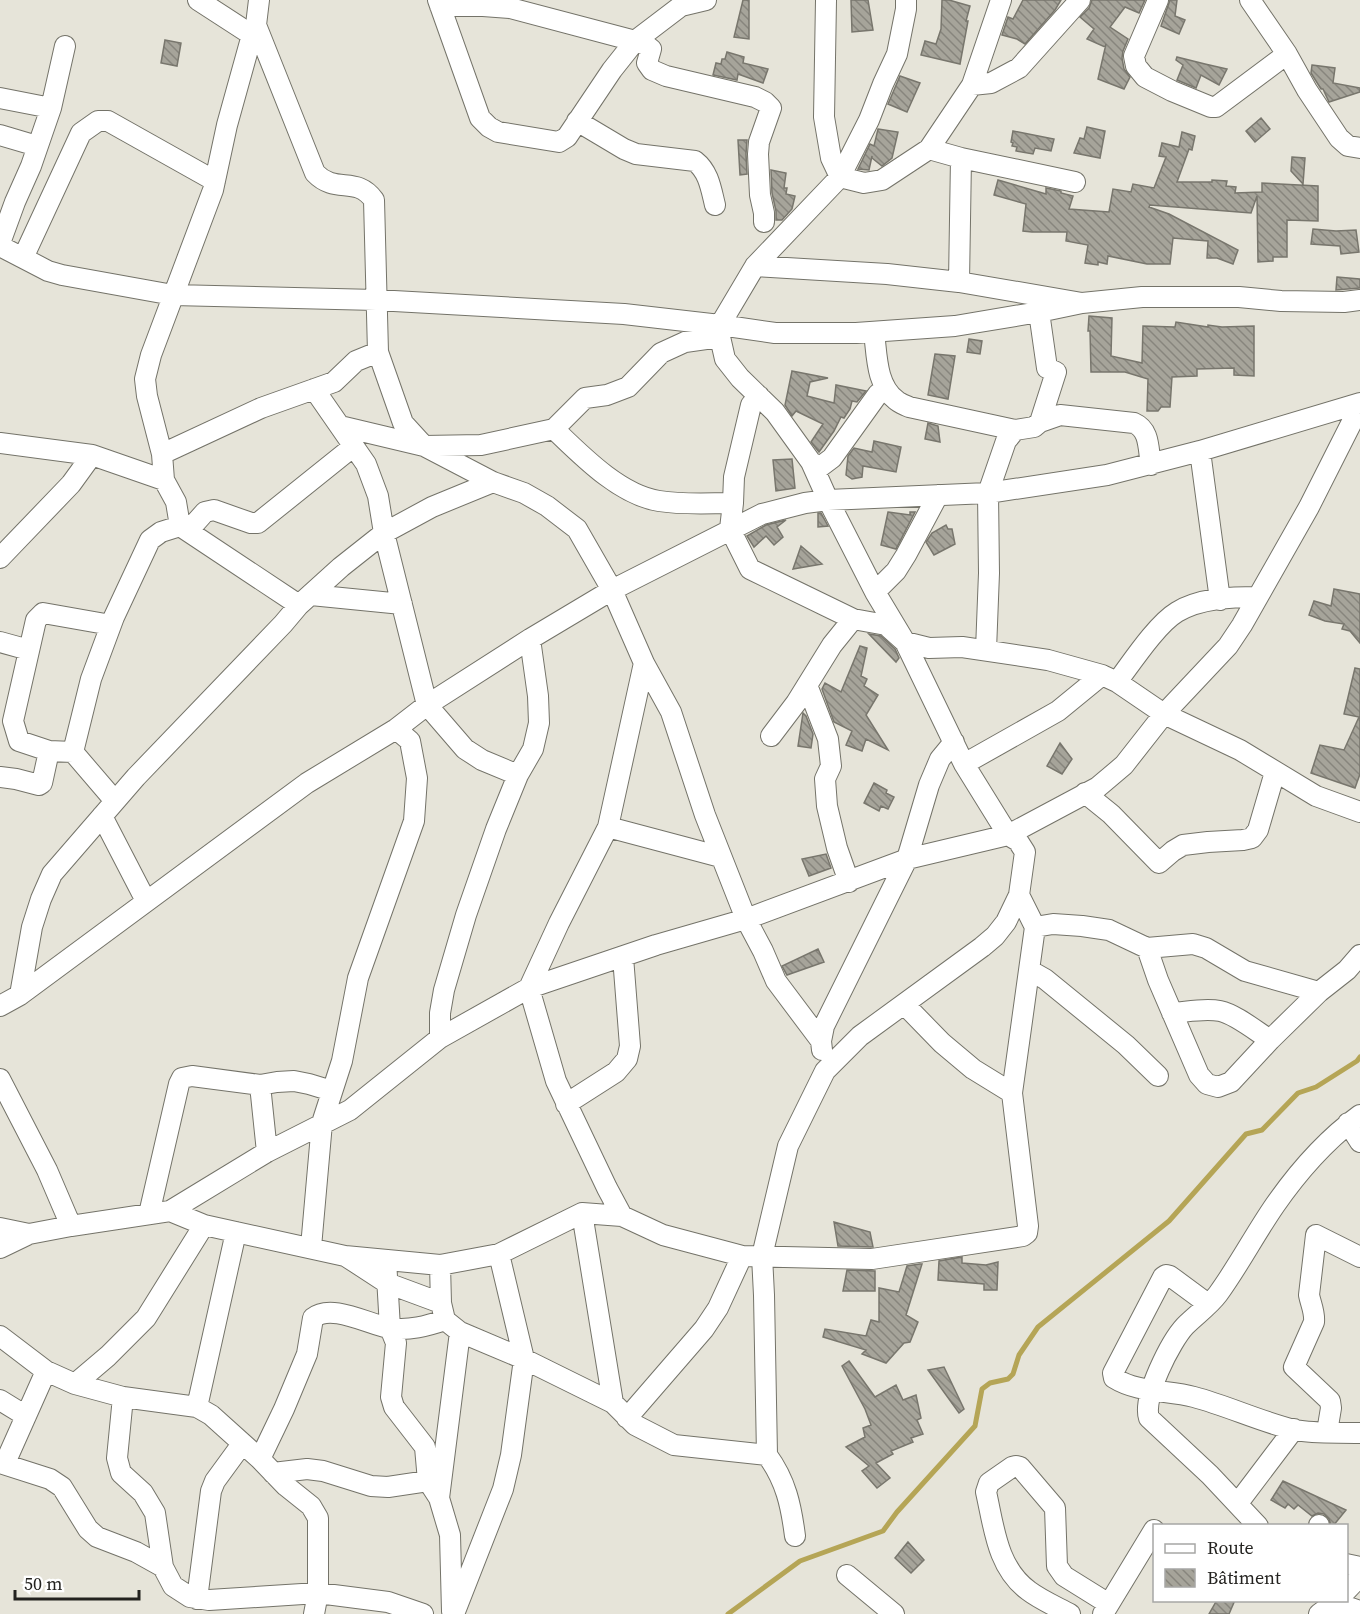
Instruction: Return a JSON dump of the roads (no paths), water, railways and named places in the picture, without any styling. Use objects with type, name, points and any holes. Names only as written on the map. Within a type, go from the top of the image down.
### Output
[{"type":"street","points":[[198,0],[254,30],[315,172],[330,184],[358,187],[368,192],[374,200],[378,352],[403,423],[424,446],[481,445],[554,429],[585,398],[607,395],[628,387],[661,353],[685,342],[720,331]]},
{"type":"street","points":[[259,0],[254,30],[227,125],[215,181],[144,379],[162,454],[165,480],[176,502],[184,528],[305,600],[402,604]]},
{"type":"street","points":[[706,0],[683,3],[635,41],[612,70],[567,137],[559,142],[498,132],[480,118],[439,3],[510,8],[635,41],[651,49],[647,63],[652,70],[666,76],[765,102],[771,108],[759,142],[758,154],[759,195],[764,222]]},
{"type":"street","points":[[826,0],[824,117],[831,158],[840,177]]},
{"type":"street","points":[[795,1536],[791,1506],[777,1468],[767,1455],[762,1256],[788,1146],[825,1071],[860,1036],[995,936],[1006,922],[1019,895],[1024,852],[1018,842],[1008,835],[964,764],[905,642],[875,592],[811,462],[775,412],[740,378],[725,358],[720,331],[755,266],[840,177],[869,120],[882,84],[897,54],[906,0]]},
{"type":"street","points":[[840,177],[864,183],[882,180],[929,149],[972,85],[1001,0]]},
{"type":"street","points":[[972,85],[991,83],[1019,68],[1080,0]]},
{"type":"street","points":[[1158,0],[1134,56],[1136,66],[1145,77],[1172,92],[1216,107],[1287,54]]},
{"type":"street","points":[[1251,0],[1338,138],[1348,146],[1360,148]]},
{"type":"street","points":[[65,46],[51,108],[0,244],[48,271],[62,275],[173,295],[376,300],[624,314],[720,331],[775,333],[874,332],[955,326],[1082,303],[1142,297],[1239,297],[1281,301],[1344,302],[1360,300]]},
{"type":"street","points":[[0,98],[51,108]]},
{"type":"street","points":[[23,258],[81,133],[98,121],[108,121],[215,181]]},
{"type":"street","points":[[577,121],[624,149],[636,153],[695,161],[702,166],[707,176],[715,205]]},
{"type":"street","points":[[0,135],[37,146]]},
{"type":"street","points":[[929,149],[1076,182]]},
{"type":"street","points":[[959,282],[961,158]]},
{"type":"street","points":[[755,266],[887,274],[959,282],[1082,303]]},
{"type":"street","points":[[1039,312],[1047,368],[1056,372],[1040,422]]},
{"type":"street","points":[[874,332],[880,374],[885,388],[896,400],[909,407],[1014,430],[1034,427],[1040,422],[1060,415],[1134,423],[1146,431],[1151,465]]},
{"type":"street","points":[[162,454],[261,408],[334,382],[356,361],[378,352]]},
{"type":"street","points":[[811,462],[820,467],[832,458],[878,394],[885,388]]},
{"type":"street","points":[[314,389],[366,464],[378,496],[384,533],[427,705],[465,749],[482,760],[518,775]]},
{"type":"street","points":[[759,396],[751,405],[734,477],[730,529],[750,569],[853,619],[886,625],[905,642],[929,648],[962,647],[1048,660],[1109,678],[1164,714],[1240,750],[1316,796],[1360,812]]},
{"type":"street","points":[[0,1006],[20,995],[308,783],[396,729],[427,705],[612,590],[762,514],[805,503],[828,500],[988,493],[1107,475],[1151,465],[1360,404]]},
{"type":"street","points":[[0,1248],[30,1234],[170,1211],[267,1152],[350,1110],[440,1038],[529,988],[656,945],[746,919],[907,859],[1008,835],[1098,787],[1124,765],[1164,714],[1228,646],[1242,626],[1309,507],[1360,404]]},
{"type":"street","points":[[340,426],[424,446],[493,482],[531,497],[547,506],[576,529],[612,590],[644,663],[671,712],[705,815],[746,919],[776,981],[821,1041]]},
{"type":"street","points":[[554,429],[598,469],[632,493],[657,501],[682,504],[733,503]]},
{"type":"street","points":[[986,650],[989,573],[988,493],[1006,441],[1014,430]]},
{"type":"street","points":[[0,443],[92,455],[165,480]]},
{"type":"street","points":[[73,752],[91,679],[111,625],[150,540],[161,531],[184,528],[205,512],[214,510],[251,523],[258,523],[354,446]]},
{"type":"street","points":[[1200,451],[1220,600]]},
{"type":"street","points":[[0,558],[62,494],[92,455]]},
{"type":"street","points":[[20,995],[32,927],[41,898],[52,874],[136,777],[305,600],[341,567],[384,533],[432,507],[493,482]]},
{"type":"street","points":[[875,592],[896,571],[938,495]]},
{"type":"street","points":[[964,764],[1058,711],[1109,678],[1177,612],[1198,604],[1236,597],[1258,597]]},
{"type":"street","points":[[111,625],[43,614],[36,620],[29,650],[6,719],[19,741],[49,751],[73,752],[115,801]]},
{"type":"street","points":[[771,736],[796,703],[832,645],[853,619]]},
{"type":"street","points":[[440,1038],[440,1013],[444,990],[466,915],[496,829],[518,775],[533,749],[539,723],[538,696],[530,639]]},
{"type":"street","points":[[0,642],[29,650]]},
{"type":"street","points":[[622,1216],[556,1081],[529,988],[608,827],[644,663]]},
{"type":"street","points":[[807,685],[828,739],[831,766],[825,779],[827,806],[837,848],[849,882]]},
{"type":"street","points":[[311,1247],[322,1123],[342,1061],[358,978],[414,821],[417,778],[412,750],[410,741],[396,729]]},
{"type":"street","points":[[825,1071],[821,1041],[824,1026],[907,859],[929,785],[940,759],[954,742]]},
{"type":"street","points":[[0,777],[39,785],[42,783],[49,751]]},
{"type":"street","points":[[1085,793],[1111,814],[1160,863],[1183,845],[1252,838],[1258,830],[1275,772]]},
{"type":"street","points":[[102,816],[146,901]]},
{"type":"street","points":[[608,827],[721,857]]},
{"type":"street","points":[[170,1211],[204,1225],[345,1256],[440,1266],[499,1254],[582,1213],[622,1216],[663,1235],[742,1256],[872,1259],[1023,1236],[1027,1233],[1028,1226],[1012,1093],[1035,927],[1019,895]]},
{"type":"street","points":[[1035,927],[1053,924],[1108,930],[1147,948],[1199,946],[1245,971],[1319,993]]},
{"type":"street","points":[[1147,948],[1199,1075],[1207,1084],[1218,1087],[1231,1082],[1270,1040],[1319,993],[1347,970],[1360,954]]},
{"type":"street","points":[[566,1104],[616,1072],[627,1059],[630,1046],[622,957]]},
{"type":"street","points":[[1029,970],[1045,979],[1126,1045],[1158,1076]]},
{"type":"street","points":[[904,1004],[942,1043],[974,1069],[1012,1093]]},
{"type":"street","points":[[1172,1013],[1222,1011],[1270,1040]]},
{"type":"street","points":[[149,1214],[182,1078],[192,1076],[260,1085],[294,1081],[332,1091]]},
{"type":"street","points":[[0,1079],[47,1170],[71,1226]]},
{"type":"street","points":[[260,1085],[267,1152]]},
{"type":"street","points":[[1256,1524],[1238,1503],[1149,1418],[1147,1413],[1151,1390],[1166,1354],[1183,1328],[1217,1296],[1276,1204],[1297,1176],[1354,1119],[1360,1142]]},
{"type":"street","points":[[582,1213],[613,1403]]},
{"type":"street","points":[[75,1384],[108,1356],[146,1318],[204,1225]]},
{"type":"street","points":[[0,1228],[30,1234]]},
{"type":"street","points":[[197,1407],[236,1232]]},
{"type":"street","points":[[1327,1431],[1330,1401],[1294,1367],[1314,1322],[1315,1314],[1309,1295],[1316,1235],[1360,1257]]},
{"type":"street","points":[[453,1614],[503,1489],[511,1455],[524,1359],[499,1254]]},
{"type":"street","points":[[345,1256],[449,1318],[524,1359],[613,1403],[635,1425],[674,1445],[767,1455]]},
{"type":"street","points":[[627,1418],[704,1329],[718,1308],[742,1256]]},
{"type":"street","points":[[386,1260],[390,1328],[396,1343],[391,1397],[394,1407],[425,1447],[428,1481],[439,1498],[450,1535],[453,1614]]},
{"type":"street","points":[[439,1498],[449,1318],[440,1266]]},
{"type":"street","points":[[1208,1304],[1170,1276],[1163,1277],[1113,1373],[1114,1378],[1151,1390],[1193,1396],[1294,1430],[1360,1433]]},
{"type":"street","points":[[266,1466],[284,1409],[307,1354],[313,1318],[325,1313],[351,1316],[390,1328],[420,1328],[449,1318]]},
{"type":"street","points":[[0,1336],[46,1371],[75,1384],[123,1397],[197,1407],[211,1415],[286,1486],[311,1506],[318,1518],[318,1593],[314,1614]]},
{"type":"street","points":[[46,1371],[3,1463],[50,1479],[62,1487],[88,1529],[97,1538],[136,1552],[163,1567]]},
{"type":"street","points":[[123,1397],[117,1458],[121,1473],[143,1493],[155,1513],[163,1567],[173,1586],[190,1598],[197,1599],[318,1593],[388,1602],[423,1614]]},
{"type":"street","points":[[0,1400],[26,1416]]},
{"type":"street","points":[[1238,1503],[1294,1430]]},
{"type":"street","points":[[197,1599],[211,1491],[215,1481],[242,1444]]},
{"type":"street","points":[[266,1466],[323,1471],[371,1486],[388,1487],[428,1481]]},
{"type":"street","points":[[1070,1614],[1029,1592],[1011,1574],[1000,1553],[986,1492],[988,1483],[1012,1467],[1020,1467],[1055,1508],[1057,1566],[1064,1576],[1106,1609],[1153,1529]]},
{"type":"street","points":[[848,1575],[894,1614]]},
{"type":"street","points":[[1348,1589],[1360,1576]]},
{"type":"street","points":[[1319,1614],[1335,1602]]},
{"type":"street","points":[[1346,1602],[1360,1611]]},
{"type":"waterway","points":[[728,1614],[800,1561],[883,1531],[897,1512],[975,1426],[982,1389],[990,1383],[1008,1379],[1013,1374],[1019,1355],[1038,1327],[1169,1221],[1246,1134],[1262,1130],[1298,1093],[1316,1087],[1360,1057]]}]
